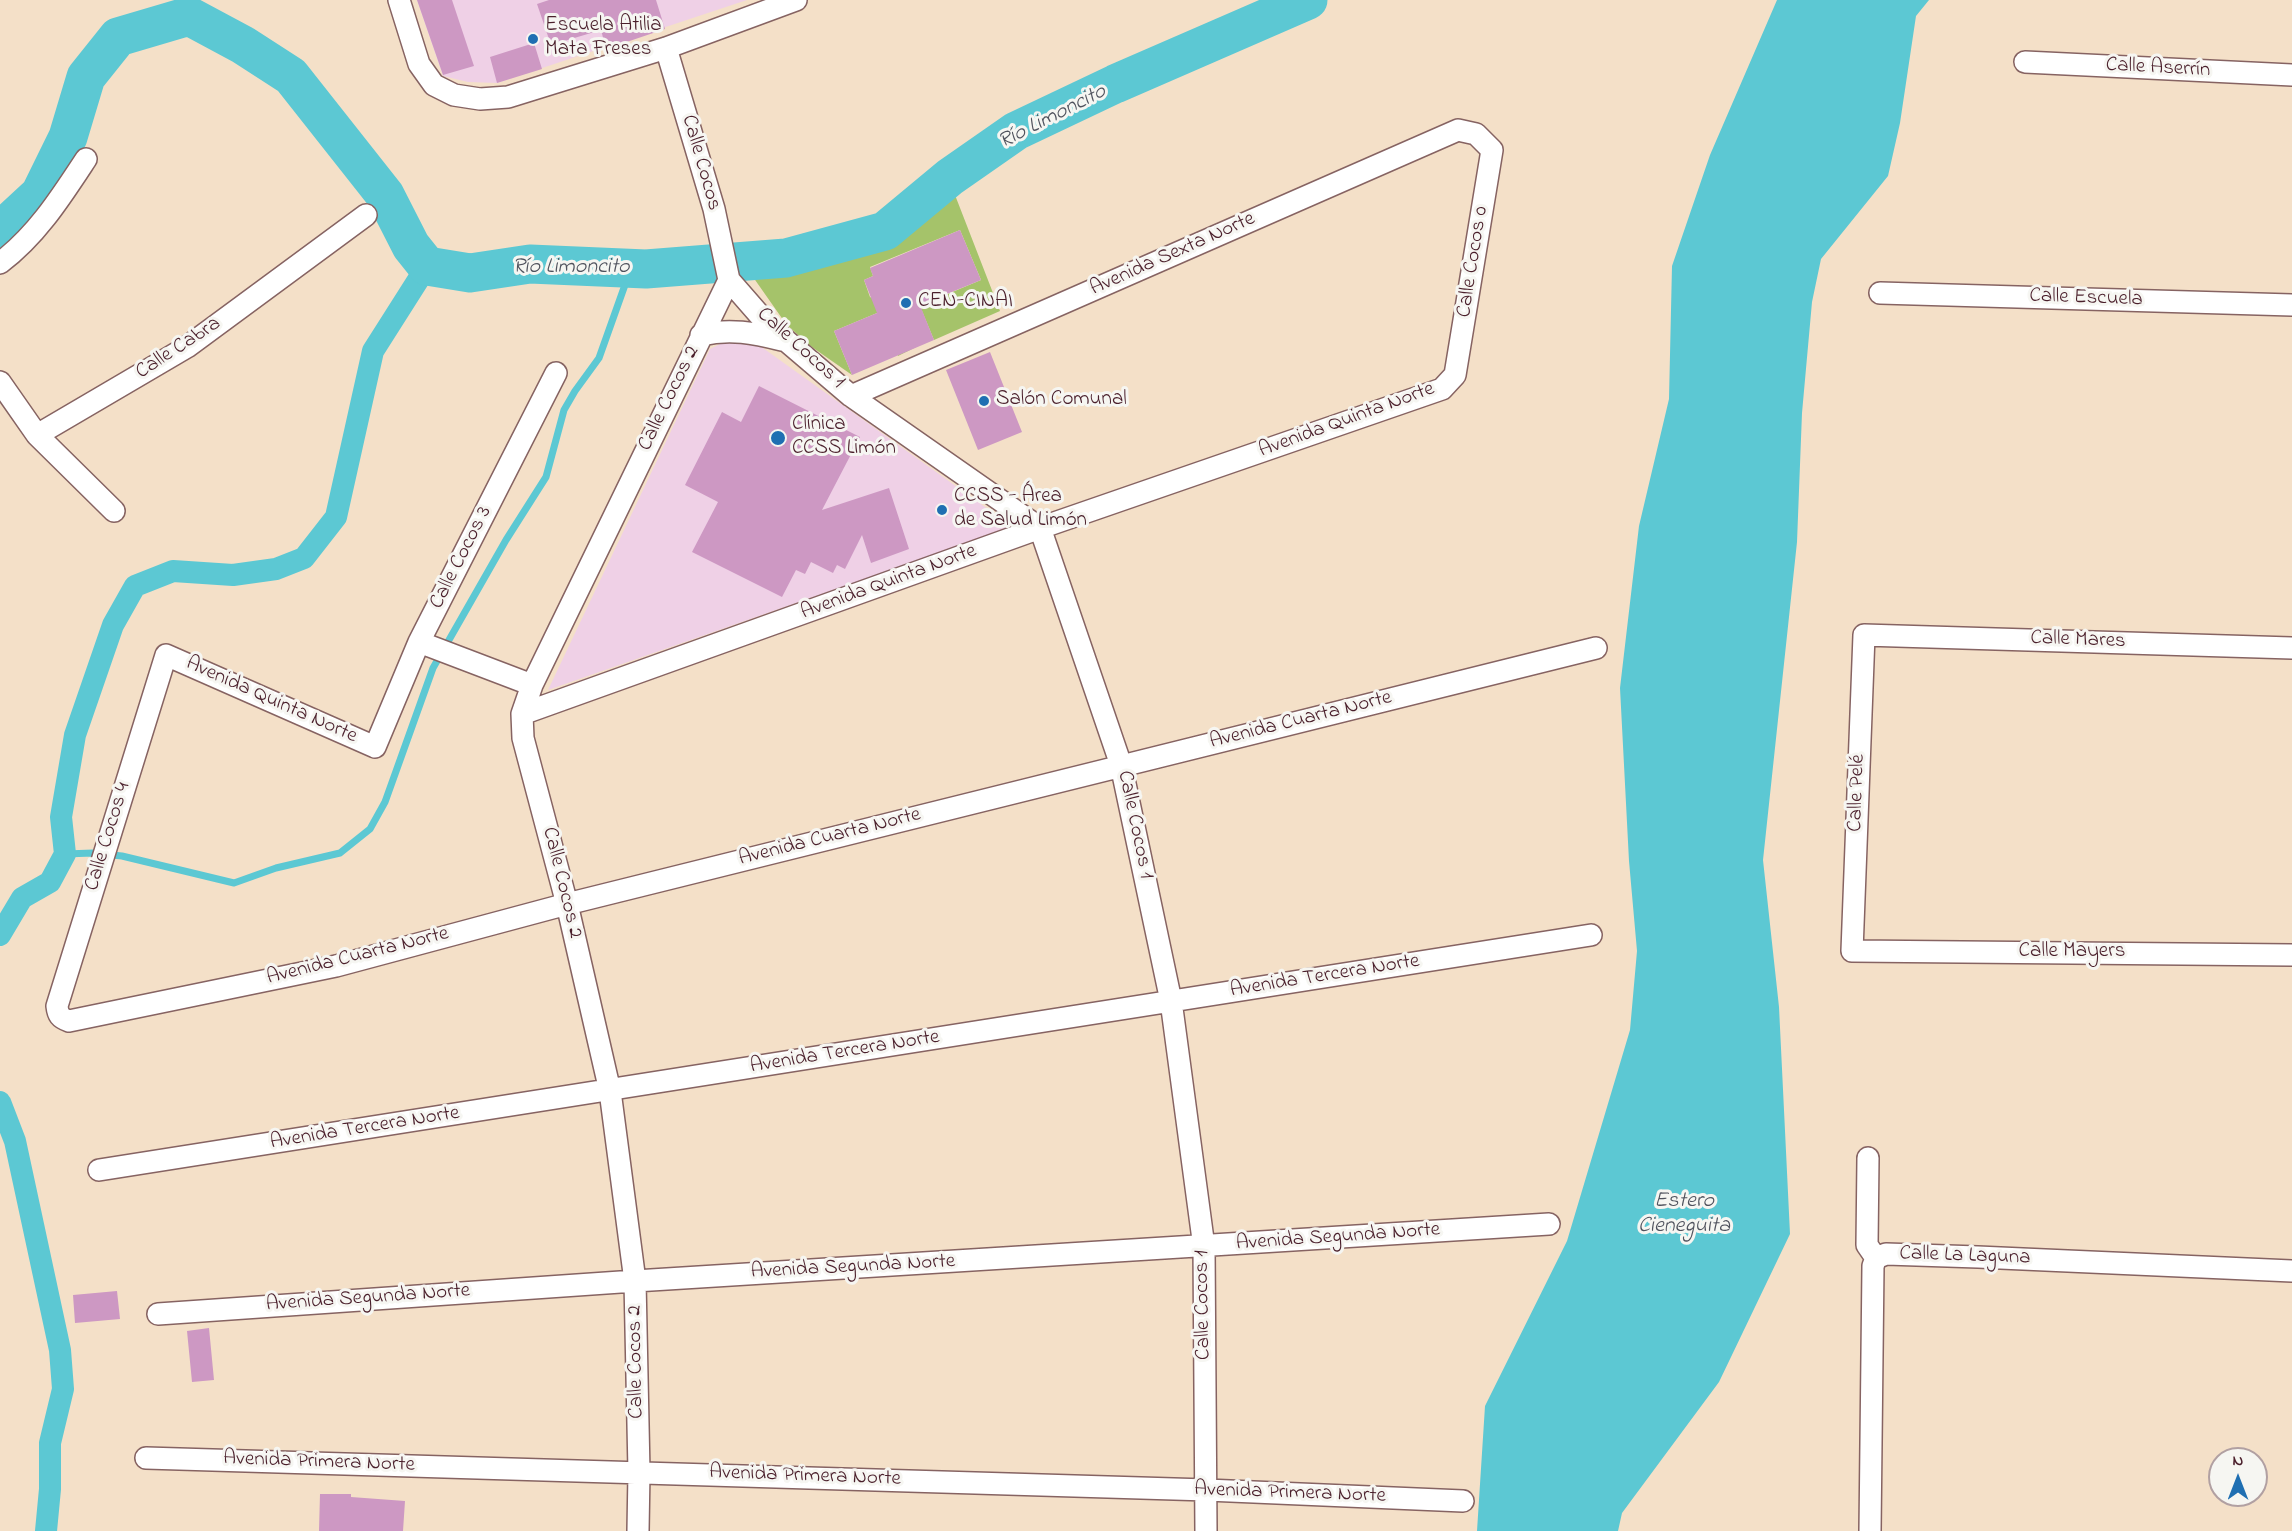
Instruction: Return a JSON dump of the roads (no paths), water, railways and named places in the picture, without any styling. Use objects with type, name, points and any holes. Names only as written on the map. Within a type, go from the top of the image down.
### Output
[{"type":"street","points":[[399,0],[418,64],[434,85],[454,95],[480,99],[508,97],[666,48],[796,0]]},
{"type":"street","name":"Calle Cocos","points":[[666,48],[714,209],[729,280]]},
{"type":"street","name":"Calle Aserrín","points":[[2025,62],[2292,75]]},
{"type":"street","name":"Avenida Sexta Norte","points":[[851,396],[1458,130],[1476,134],[1492,150]]},
{"type":"street","name":"Calle Cocos 0","points":[[1455,375],[1492,150]]},
{"type":"street","points":[[0,262],[31,236],[57,204],[86,159]]},
{"type":"street","name":"Calle Cabra","points":[[37,435],[188,347],[366,215]]},
{"type":"street","name":"Calle Cocos 1","points":[[729,280],[770,327],[851,396],[1040,528],[1121,765],[1171,1001],[1204,1247],[1206,1531]]},
{"type":"street","name":"Calle Cocos 2","points":[[638,1531],[635,1281],[609,1091],[567,904],[523,738],[522,714],[532,685],[729,280]]},
{"type":"street","name":"Calle Escuela","points":[[1880,294],[2292,304]]},
{"type":"street","points":[[701,335],[720,331],[748,331],[786,340]]},
{"type":"street","name":"Calle Cocos 3","points":[[375,747],[418,642],[556,373]]},
{"type":"street","name":"Avenida Quinta Norte","points":[[522,714],[1040,528],[1442,389],[1455,375]]},
{"type":"street","points":[[0,382],[37,435],[114,511]]},
{"type":"street","name":"Calle Mares","points":[[1864,635],[2292,648]]},
{"type":"street","name":"Calle Pelé","points":[[1852,951],[1864,635]]},
{"type":"street","points":[[418,642],[532,685]]},
{"type":"street","name":"Avenida Cuarta Norte","points":[[62,1019],[69,1021],[336,966],[567,904],[1596,648]]},
{"type":"street","name":"Avenida Quinta Norte","points":[[166,655],[375,747]]},
{"type":"street","name":"Calle Cocos 4","points":[[62,1019],[58,1014],[57,1006],[166,655]]},
{"type":"street","name":"Avenida Tercera Norte","points":[[99,1170],[1591,935]]},
{"type":"street","name":"Calle Mayers","points":[[1852,951],[2292,955]]},
{"type":"street","points":[[1868,1158],[1867,1245],[1876,1258]]},
{"type":"street","name":"Avenida Segunda Norte","points":[[158,1314],[635,1281],[1549,1224]]},
{"type":"street","name":"Calle La Laguna","points":[[1870,1531],[1873,1266],[1876,1258],[1886,1254],[2292,1271]]},
{"type":"street","name":"Avenida Primera Norte","points":[[146,1458],[1207,1490],[1463,1502]]},
{"type":"water","name":"Estero Cieneguita","points":[[1777,0],[1929,0],[1916,16],[1900,123],[1888,176],[1821,259],[1812,302],[1802,413],[1797,542],[1763,860],[1779,1007],[1790,1234],[1719,1382],[1622,1513],[1618,1531],[1477,1531],[1485,1406],[1567,1241],[1630,1030],[1637,951],[1629,861],[1620,688],[1639,526],[1669,399],[1672,266],[1710,155]]},
{"type":"waterway","name":"Río Limoncito","points":[[0,231],[40,194],[68,137],[86,77],[118,37],[189,16],[243,45],[291,76],[385,195],[411,246],[427,266],[470,273],[530,264],[646,269],[786,258],[885,231],[950,177],[1016,131],[1115,84],[1308,0]]},
{"type":"waterway","points":[[0,935],[22,898],[50,882],[65,854],[61,817],[75,735],[113,625],[135,586],[173,571],[233,575],[276,569],[304,558],[336,517],[373,351],[427,266]]},
{"type":"waterway","points":[[65,854],[93,853],[122,856],[234,883],[276,868],[340,853],[370,829],[385,802],[433,668],[506,540],[546,477],[564,410],[599,358],[631,268]]},
{"type":"waterway","points":[[0,1102],[15,1141],[60,1350],[63,1389],[50,1443],[50,1489],[46,1531]]},
{"type":"place","name":"Escuela Atilia Mata Freses","points":[[533,39]]},
{"type":"place","name":"CEN-CINAI","points":[[906,303]]},
{"type":"place","name":"Salón Comunal","points":[[984,401]]},
{"type":"place","name":"Clínica CCSS Limón","points":[[778,438]]},
{"type":"place","name":"CCSS - Área de Salud Limón","points":[[942,510]]}]
